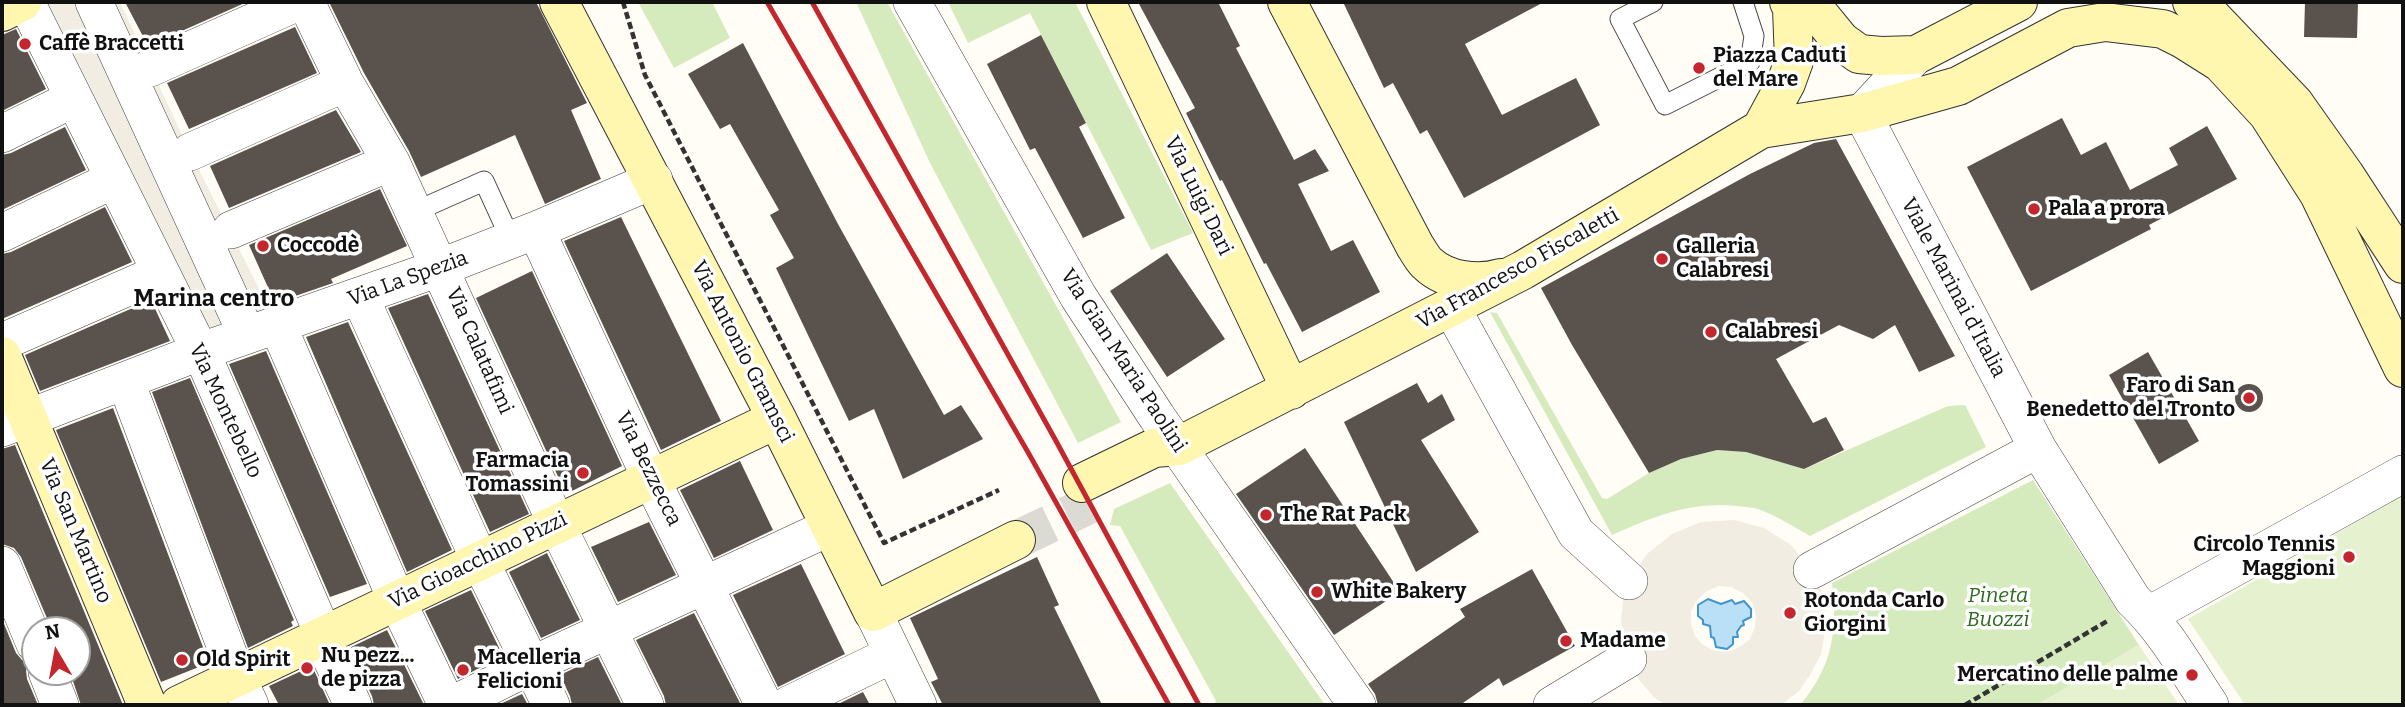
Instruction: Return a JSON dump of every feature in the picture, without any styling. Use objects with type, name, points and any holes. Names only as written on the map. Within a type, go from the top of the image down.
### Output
[{"type":"street","points":[[2,12],[24,2]]},
{"type":"street","name":"Via Montebello","points":[[24,2],[199,352],[353,705]]},
{"type":"street","points":[[94,2],[242,324]]},
{"type":"street","points":[[150,68],[299,2]]},
{"type":"street","name":"Via Calatafimi","points":[[306,2],[345,83],[391,162],[556,523],[645,705]]},
{"type":"street","name":"Via Antonio Gramsci","points":[[559,2],[777,419],[918,705]]},
{"type":"street","name":"Via Gian Maria Paolini","points":[[912,2],[1077,296],[1157,417],[1357,705]]},
{"type":"street","name":"Via Luigi Dari","points":[[1106,2],[1291,390]]},
{"type":"street","points":[[1287,2],[1415,246],[1427,264],[1447,276],[1470,281],[1494,280],[1523,270]]},
{"type":"street","points":[[1761,129],[1786,83],[1794,61],[1793,8],[1789,2]]},
{"type":"street","points":[[1809,2],[1840,41],[1859,54],[1916,55]]},
{"type":"street","points":[[1862,113],[1916,55],[2018,2]]},
{"type":"street","points":[[2192,2],[2211,16],[2294,103],[2398,243]]},
{"type":"street","name":"Via Francesco Fiscaletti","points":[[1088,493],[1164,468],[1179,446],[1523,270],[1761,129],[1862,113],[1958,86],[2067,28],[2105,22],[2163,29],[2183,39],[2221,63],[2268,114],[2319,194],[2403,369]]},
{"type":"street","points":[[190,152],[345,83]]},
{"type":"street","points":[[2,134],[73,99]]},
{"type":"street","name":"Viale Marinai d'Italia","points":[[1862,113],[2038,449],[2133,600],[2149,615],[2210,705]]},
{"type":"street","points":[[231,230],[391,162]]},
{"type":"street","points":[[2,233],[113,180]]},
{"type":"street","name":"Via La Spezia","points":[[15,423],[199,352],[439,268],[653,180]]},
{"type":"street","name":"Via Bezzecca","points":[[524,235],[651,479],[764,705]]},
{"type":"street","points":[[1404,331],[1414,312],[1420,283],[1415,246]]},
{"type":"street","points":[[2,342],[160,273]]},
{"type":"street","points":[[360,297],[480,561],[551,705]]},
{"type":"street","points":[[1451,307],[1576,533],[1629,581]]},
{"type":"street","points":[[278,326],[397,601],[450,705],[830,527]]},
{"type":"street","name":"Via San Martino","points":[[2,356],[15,423],[147,705]]},
{"type":"street","points":[[126,382],[244,691]]},
{"type":"street","name":"Via Gioacchino Pizzi","points":[[179,705],[244,691],[325,640],[397,601],[777,419]]},
{"type":"street","points":[[1812,570],[2038,449]]},
{"type":"street","points":[[2149,615],[2403,474]]},
{"type":"street","points":[[873,612],[919,587],[1007,517]]},
{"type":"street","points":[[2,565],[23,616]]},
{"type":"street","points":[[788,705],[894,656]]},
{"type":"street","points":[[1552,705],[1628,659]]},
{"type":"street","points":[[53,686],[60,705]]},
{"type":"lane","points":[[1653,2],[1620,19],[1665,106],[1750,62],[1755,36],[1743,2]]},
{"type":"lane","points":[[414,212],[484,181],[524,235]]},
{"type":"path","points":[[623,2],[645,75],[884,543],[1007,517]]},
{"type":"path","points":[[1965,705],[2119,614],[2149,615]]},
{"type":"green space","points":[[638,2],[712,2],[730,38],[674,68]]},
{"type":"green space","points":[[856,2],[887,2],[1121,422],[1078,443],[930,163]]},
{"type":"green space","points":[[948,2],[1075,2],[1193,233],[1151,250],[1030,13],[968,43]]},
{"type":"green space","points":[[1490,312],[1497,313],[1602,498],[1607,499],[1649,473],[1681,459],[1717,450],[1746,452],[1804,469],[1948,406],[1965,405],[1986,447],[1810,536],[1758,509],[1720,505],[1673,512],[1612,535]]},
{"type":"green space","name":"Pineta Buozzi","points":[[2033,480],[2139,645],[2037,705],[1800,705],[1819,677],[1830,648],[1834,617],[1832,583]]},
{"type":"green space","points":[[1170,483],[1325,705],[1214,705],[1216,701],[1120,526],[1110,525],[1114,509]]},
{"type":"green space","name":"Circolo Tennis Maggioni","points":[[2403,495],[2403,705],[2245,705],[2188,619]]},
{"type":"green space","points":[[2139,645],[2179,705],[2037,705]]},
{"type":"shaded area","points":[[26,2],[120,2],[190,152],[278,326],[199,352]]},
{"type":"shaded area","name":"Rotonda Carlo Giorgini","points":[[1734,520],[1764,528],[1791,545],[1812,570],[1821,590],[1825,632],[1821,654],[1799,691],[1781,705],[1666,705],[1655,698],[1639,680],[1628,659],[1621,620],[1629,581],[1647,554],[1672,534],[1701,522]],"holes":[[[1719,586],[1731,587],[1752,602],[1756,615],[1755,627],[1750,639],[1740,647],[1728,652],[1715,651],[1703,645],[1695,636],[1691,611],[1697,600],[1707,591]]]},
{"type":"water","points":[[1708,599],[1721,604],[1732,600],[1735,604],[1744,601],[1751,609],[1751,617],[1743,621],[1744,625],[1737,632],[1738,637],[1733,637],[1733,644],[1727,649],[1716,647],[1710,626],[1703,624],[1703,620],[1698,616],[1698,605]]},
{"type":"building","points":[[125,2],[247,2],[148,46]]},
{"type":"building","points":[[329,2],[536,2],[587,103],[571,110],[601,179],[545,204],[515,135],[421,177]]},
{"type":"building","points":[[1138,2],[1218,2],[1240,46],[1236,48],[1294,160],[1315,149],[1329,171],[1298,184],[1331,251],[1353,240],[1380,292],[1302,332],[1186,113],[1195,108]]},
{"type":"building","points":[[1343,2],[1544,2],[1465,44],[1502,115],[1576,78],[1600,125],[1464,198],[1427,130],[1420,134],[1393,83],[1384,88]]},
{"type":"building","points":[[2305,2],[2358,2],[2357,38],[2304,37]]},
{"type":"building","points":[[295,27],[317,73],[189,129],[167,83]]},
{"type":"building","points":[[16,29],[46,89],[2,111],[2,35]]},
{"type":"building","points":[[1041,35],[1086,123],[1079,127],[1125,218],[1083,238],[1035,148],[1030,150],[987,64]]},
{"type":"building","points":[[743,43],[838,224],[944,415],[961,405],[983,439],[903,479],[874,409],[849,421],[776,268],[794,258],[770,215],[779,210],[730,124],[720,129],[688,74]]},
{"type":"building","points":[[336,110],[361,152],[229,208],[210,166]]},
{"type":"building","points":[[2062,118],[2081,155],[2106,142],[2130,190],[2178,165],[2169,148],[2207,126],[2237,179],[2149,225],[2151,229],[2031,291],[1967,167]]},
{"type":"building","points":[[65,127],[86,170],[2,210],[2,155]]},
{"type":"building","name":"Calabresi","points":[[1836,139],[1955,356],[1919,372],[1895,325],[1873,339],[1839,325],[1776,359],[1813,423],[1826,417],[1844,450],[1804,469],[1746,452],[1717,450],[1681,459],[1649,473],[1541,288],[1750,174],[1814,143]]},
{"type":"building","points":[[380,189],[407,246],[331,279],[333,283],[275,303],[249,245]]},
{"type":"building","points":[[105,207],[132,262],[2,319],[2,254]]},
{"type":"building","points":[[621,217],[721,421],[661,450],[564,241]]},
{"type":"building","points":[[1167,253],[1225,339],[1167,377],[1110,291]]},
{"type":"building","points":[[532,271],[622,466],[566,494],[476,298]]},
{"type":"building","points":[[428,294],[529,514],[490,532],[388,308]]},
{"type":"building","points":[[151,300],[170,341],[40,391],[25,355]]},
{"type":"building","points":[[348,322],[452,550],[407,572],[306,337]]},
{"type":"building","points":[[266,351],[367,584],[330,597],[229,364]]},
{"type":"building","points":[[2148,352],[2199,441],[2159,464],[2109,375]]},
{"type":"building","points":[[190,378],[294,620],[291,622],[293,626],[248,648],[152,392]]},
{"type":"building","points":[[1417,383],[1428,403],[1442,394],[1455,420],[1421,440],[1479,532],[1416,572],[1344,422]]},
{"type":"building","name":"Faro di San Benedetto del Tronto","points":[[2249,384],[2259,388],[2263,398],[2259,408],[2249,412],[2239,408],[2235,398],[2239,388]]},
{"type":"building","points":[[113,408],[209,663],[161,682],[56,430]]},
{"type":"building","points":[[15,445],[86,616],[46,616],[21,557],[14,548],[2,544],[2,449]]},
{"type":"building","points":[[1305,448],[1400,592],[1334,635],[1236,494]]},
{"type":"building","points":[[740,461],[773,530],[714,558],[680,490]]},
{"type":"building","points":[[649,522],[676,575],[618,602],[591,547]]},
{"type":"building","points":[[547,553],[580,620],[541,638],[509,572]]},
{"type":"building","points":[[1037,557],[1059,605],[1054,607],[1102,705],[943,705],[931,682],[938,679],[910,618]]},
{"type":"building","points":[[801,564],[845,654],[778,687],[733,595]]},
{"type":"building","points":[[1532,569],[1575,646],[1503,686],[1499,678],[1460,705],[1378,705],[1368,684],[1465,617],[1460,609]]},
{"type":"building","points":[[471,590],[503,656],[458,679],[425,611]]},
{"type":"building","points":[[694,613],[741,705],[666,705],[636,640]]},
{"type":"building","points":[[2,619],[21,659],[21,686],[30,686],[38,705],[2,705]]},
{"type":"building","points":[[91,628],[123,705],[81,705],[75,686],[91,686]]},
{"type":"building","points":[[387,630],[424,705],[374,705],[349,648]]},
{"type":"building","points":[[598,657],[622,705],[572,705],[560,675]]},
{"type":"building","points":[[312,666],[330,705],[279,705],[269,686]]},
{"type":"building","points":[[863,692],[870,705],[836,705]]},
{"type":"building","points":[[522,694],[528,705],[498,705]]},
{"type":"tunnel","points":[[1016,540],[1093,503]]},
{"type":"railway","points":[[767,2],[1029,454],[1169,705]]},
{"type":"railway","points":[[812,2],[1199,705]]},
{"type":"place","name":"Caffè Braccetti","points":[[25,44]]},
{"type":"place","name":"Piazza Caduti del Mare","points":[[1699,68]]},
{"type":"place","name":"Pala a prora","points":[[2034,209]]},
{"type":"place","name":"Coccodè","points":[[263,246]]},
{"type":"place","name":"Galleria Calabresi","points":[[1662,259]]},
{"type":"place","name":"Calabresi","points":[[1711,332]]},
{"type":"place","name":"Faro di San Benedetto del Tronto","points":[[2249,398]]},
{"type":"place","name":"Farmacia Tomassini","points":[[583,473]]},
{"type":"place","name":"The Rat Pack","points":[[1266,515]]},
{"type":"place","name":"Circolo Tennis Maggioni","points":[[2349,557]]},
{"type":"place","name":"White Bakery","points":[[1317,592]]},
{"type":"place","name":"Rotonda Carlo Giorgini","points":[[1790,613]]},
{"type":"place","name":"Madame","points":[[1566,641]]},
{"type":"place","name":"Old Spirit","points":[[182,660]]},
{"type":"place","name":"Nu pezz... de pizza","points":[[307,668]]},
{"type":"place","name":"Macelleria Felicioni","points":[[463,670]]},
{"type":"place","name":"Mercatino delle palme","points":[[2192,675]]},
{"type":"district","name":"Marina centro","points":[[214,299]]}]
